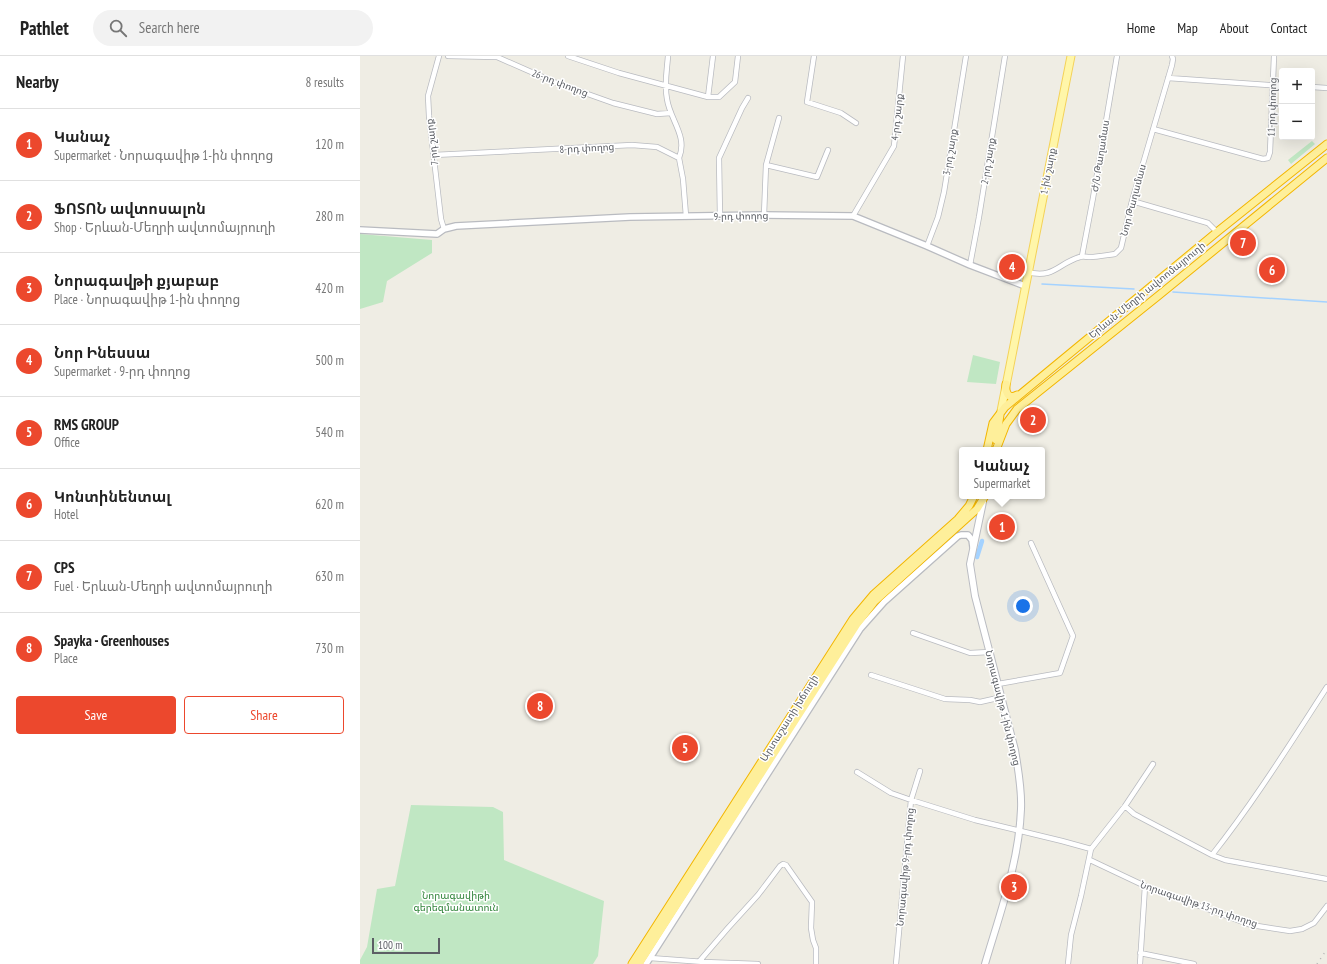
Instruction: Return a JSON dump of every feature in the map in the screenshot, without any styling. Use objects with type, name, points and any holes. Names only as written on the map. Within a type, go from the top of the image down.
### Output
[{"type":"highway","name":"Երևան-Մեղրի ավտոմայրուղի","points":[[988,447],[993,423],[1001,411],[1021,393],[1327,144]]},
{"type":"highway","name":"Երևան-Մեղրի ավտոմայրուղի","points":[[997,447],[1006,424],[1016,409],[1158,296],[1327,158]]},
{"type":"highway","points":[[1006,384],[1006,393],[1010,396],[1015,396],[1021,393]]},
{"type":"highway","points":[[996,447],[1001,411]]},
{"type":"highway","name":"Արտաշատի խճուղի","points":[[632,964],[853,619],[874,594],[958,519],[969,506],[972,499]]},
{"type":"highway","name":"Արտաշատի խճուղի","points":[[639,964],[857,624],[874,602],[973,513],[983,499]]},
{"type":"main road","name":"1-ին շարք","points":[[1025,286],[1071,56]]},
{"type":"main road","points":[[1001,411],[1025,286]]},
{"type":"main road","name":"Նորագավիթ 1-ին փողոց","points":[[984,499],[970,564],[975,596],[1015,750],[1019,773],[1021,807],[1017,849],[1012,873],[985,964]]},
{"type":"street","name":"7-րդ շարք","points":[[439,56],[428,96],[441,219],[444,229]]},
{"type":"street","name":"26-րդ փողոց","points":[[448,56],[497,57],[554,82],[613,103],[657,114],[671,113]]},
{"type":"street","points":[[568,56],[666,86],[708,97],[719,97],[735,82],[738,56]]},
{"type":"street","points":[[668,56],[666,86],[667,100],[671,113],[678,127],[682,145],[680,158],[686,216]]},
{"type":"street","points":[[708,97],[713,56]]},
{"type":"street","points":[[814,56],[808,102],[840,113],[856,123]]},
{"type":"street","name":"4-րդ շարք","points":[[853,216],[894,146],[904,56]]},
{"type":"street","name":"3-րդ շարք","points":[[927,246],[938,217],[944,192],[966,56]]},
{"type":"street","name":"2-րդ շարք","points":[[970,265],[1005,56]]},
{"type":"street","name":"Ժ/Ն Թաղամաս","points":[[1082,256],[1117,56]]},
{"type":"street","name":"Նոր Թաղամաս","points":[[1027,272],[1036,274],[1048,273],[1082,256],[1115,254],[1121,248],[1132,202],[1168,78],[1173,59],[1172,56]]},
{"type":"street","name":"11-րդ փողոց","points":[[1153,129],[1263,159],[1268,158],[1270,152],[1274,56]]},
{"type":"street","points":[[1168,78],[1279,86]]},
{"type":"street","points":[[1315,87],[1327,88]]},
{"type":"street","points":[[720,217],[719,158],[748,98]]},
{"type":"street","points":[[764,215],[766,165],[778,118]]},
{"type":"street","name":"8-րդ փողոց","points":[[434,155],[632,146],[657,147],[680,158]]},
{"type":"street","points":[[766,165],[817,177],[828,150]]},
{"type":"street","points":[[1132,202],[1208,223],[1217,232]]},
{"type":"street","name":"9-րդ փողոց","points":[[360,230],[437,234],[444,229],[456,226],[630,217],[720,217],[764,215],[853,216],[970,265],[1025,286]]},
{"type":"street","name":"Արտաշատի խճուղի","points":[[646,964],[860,629],[884,602],[958,536],[961,534],[968,535],[972,540],[973,547]]},
{"type":"street","points":[[998,684],[1060,673],[1073,636],[1031,543]]},
{"type":"street","points":[[913,632],[970,653],[990,652]]},
{"type":"street","points":[[871,675],[945,699],[980,702],[1002,697]]},
{"type":"street","points":[[1212,855],[1241,818],[1327,687]]},
{"type":"street","points":[[1068,964],[1071,935],[1090,860],[1091,849],[1125,806],[1153,764]]},
{"type":"street","name":"Նորագավիթ 9-րդ փողոց","points":[[896,964],[911,800],[920,771]]},
{"type":"street","points":[[857,772],[891,793],[911,800],[975,820],[1062,840],[1091,849]]},
{"type":"street","points":[[1125,806],[1134,814],[1212,855],[1225,860],[1327,879]]},
{"type":"street","name":"Նորագավիթ 13-րդ փողոց","points":[[1090,860],[1145,886],[1251,925],[1290,930],[1302,929],[1314,923],[1327,906]]},
{"type":"street","points":[[701,963],[783,864],[786,865],[812,902],[811,928],[816,948],[816,964]]},
{"type":"street","points":[[1140,964],[1145,886]]},
{"type":"street","points":[[1140,953],[1194,964]]},
{"type":"street","points":[[650,958],[701,963],[758,964]]},
{"type":"green space","points":[[1312,141],[1315,144],[1291,164],[1288,160]]},
{"type":"green space","points":[[360,234],[432,240],[432,253],[387,281],[383,302],[360,309]]},
{"type":"green space","points":[[973,355],[1000,362],[996,384],[967,382]]},
{"type":"green space","name":"Նորագավիթի գերեզմանատուն","points":[[411,805],[493,807],[503,812],[504,860],[604,901],[598,956],[593,964],[360,964],[360,960],[367,947],[377,889],[395,886]]},
{"type":"waterway","points":[[1042,284],[1134,289]]},
{"type":"waterway","points":[[1173,292],[1327,302]]},
{"type":"waterway","points":[[977,557],[982,541]]},
{"type":"railway","points":[[1317,964],[1327,949]]},
{"type":"place","name":"CPS","points":[[1243,243]]},
{"type":"place","name":"Նոր Ինեսսա","points":[[1012,267]]},
{"type":"place","name":"Կոնտինենտալ","points":[[1272,270]]},
{"type":"place","name":"ՖՈՏՈՆ ավտոսալոն","points":[[1033,420]]},
{"type":"place","name":"Կանաչ","points":[[1002,527]]},
{"type":"place","name":"Spayka - Greenhouses","points":[[540,706]]},
{"type":"place","name":"RMS GROUP","points":[[685,748]]},
{"type":"place","name":"Նորագավթի քյաբաբ","points":[[1014,887]]}]
